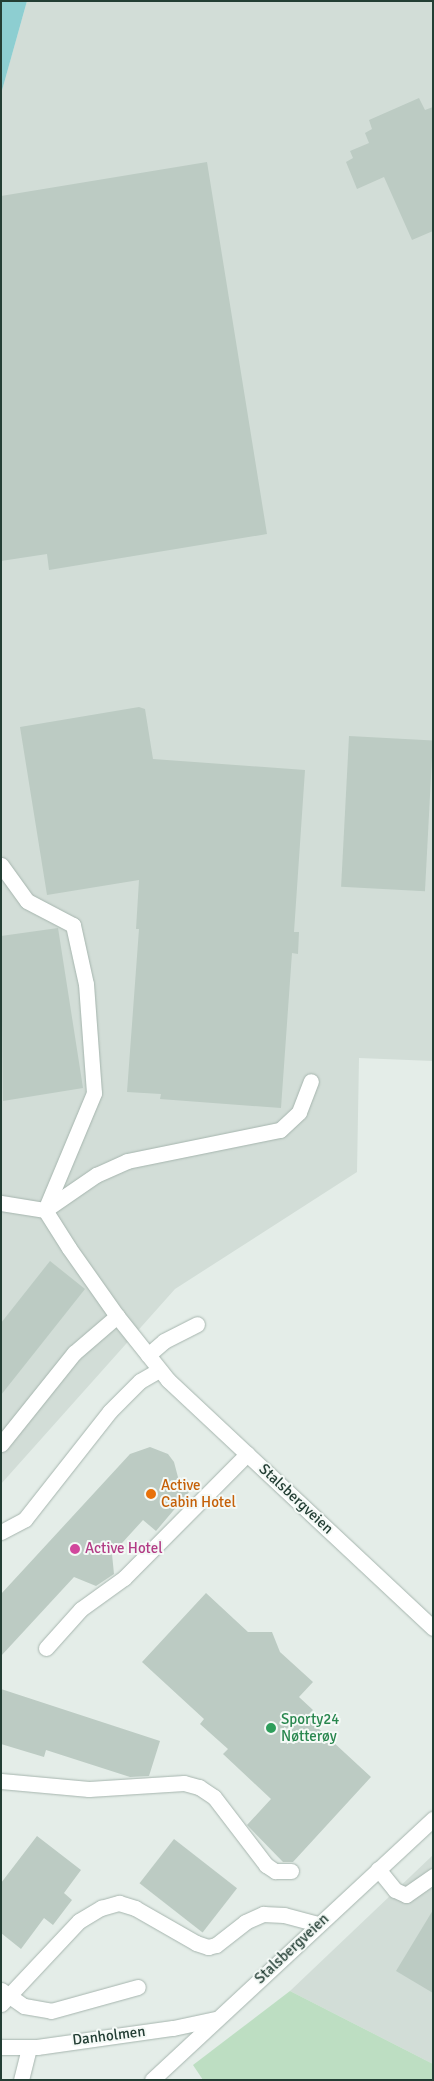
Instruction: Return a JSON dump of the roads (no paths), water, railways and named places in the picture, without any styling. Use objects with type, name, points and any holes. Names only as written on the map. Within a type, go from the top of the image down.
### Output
[{"type":"street","points":[[1,865],[27,901],[72,925],[86,984],[94,1093],[45,1210]]},
{"type":"street","points":[[1,1203],[45,1210],[96,1175],[127,1161],[280,1130],[299,1112],[312,1081]]},
{"type":"street","name":"Stalsbergveien","points":[[45,1210],[117,1316],[159,1370],[433,1628]]},
{"type":"street","points":[[1,1444],[74,1353],[117,1316]]},
{"type":"street","points":[[148,1355],[164,1341],[197,1324]]},
{"type":"street","points":[[1,1532],[25,1519],[110,1411],[140,1381],[159,1370]]},
{"type":"street","points":[[46,1648],[81,1609],[124,1578],[247,1454]]},
{"type":"street","points":[[1,1781],[88,1789],[184,1784],[199,1787],[214,1797],[266,1865],[275,1871],[291,1870]]},
{"type":"street","name":"Stalsbergveien","points":[[152,2080],[433,1819]]},
{"type":"street","points":[[378,1869],[394,1890],[406,1895],[433,1876]]},
{"type":"street","points":[[138,1987],[51,2011],[24,2006],[3,1996],[79,1921],[101,1908],[119,1903],[135,1908],[196,1943],[208,1947],[216,1946],[245,1922],[263,1914],[284,1915],[318,1924]]},
{"type":"street","name":"Danholmen","points":[[1,2047],[29,2047],[173,2028],[217,2019]]},
{"type":"street","points":[[21,2080],[29,2047]]},
{"type":"water","points":[[1,1],[27,1],[1,94]]},
{"type":"place","name":"Active Cabin Hotel","points":[[151,1494]]},
{"type":"place","name":"Active Hotel","points":[[75,1549]]},
{"type":"place","name":"Sporty24 Nøtterøy","points":[[271,1728]]}]
